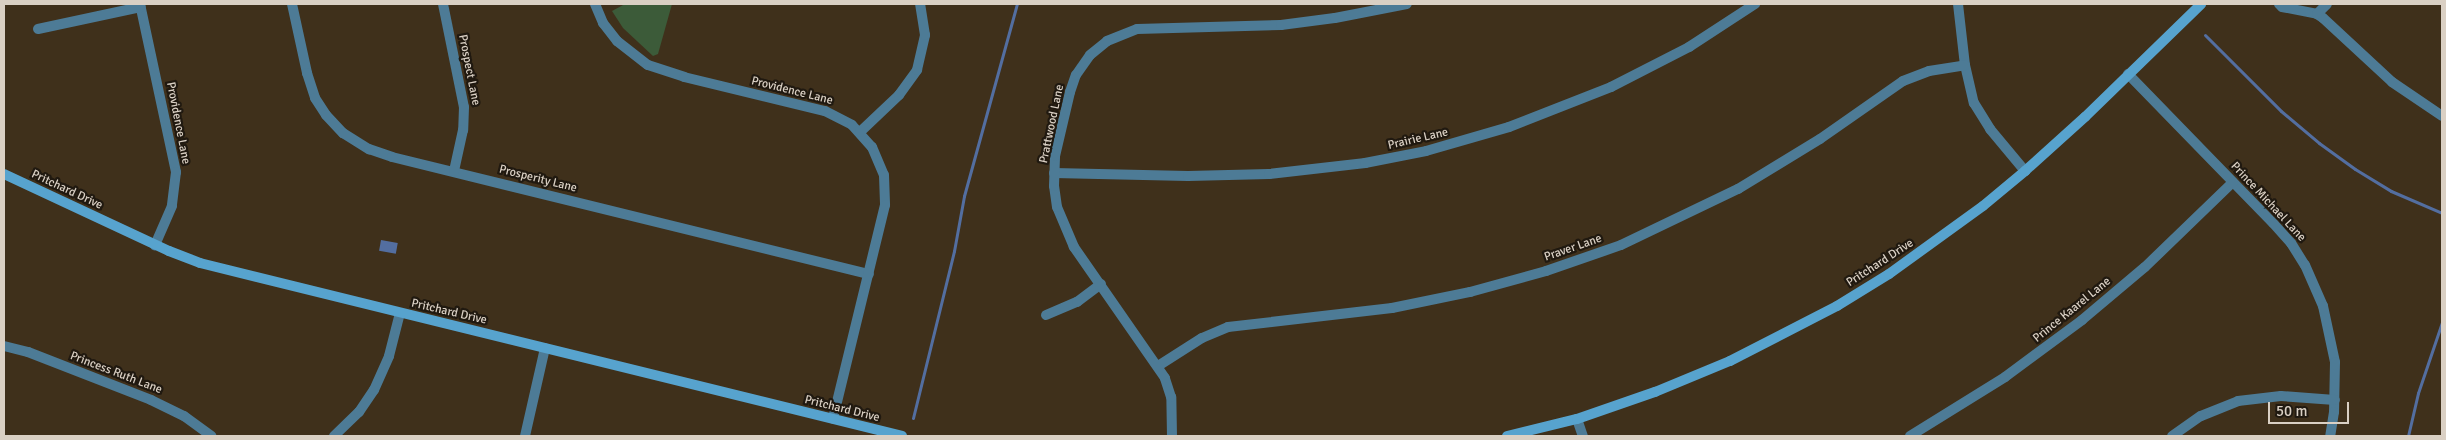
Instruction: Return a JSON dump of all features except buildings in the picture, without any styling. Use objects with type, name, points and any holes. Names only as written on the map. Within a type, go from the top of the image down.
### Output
[{"type":"street","name":"Prosperity Lane","points":[[292,4],[311,89],[320,107],[350,139],[379,153],[869,274]]},
{"type":"street","name":"Prospect Lane","points":[[443,4],[464,107],[463,130],[454,170]]},
{"type":"street","name":"Providence Lane","points":[[595,4],[604,23],[617,41],[648,65],[684,77],[825,111],[844,120],[860,132],[877,156],[885,184],[885,205],[833,419]]},
{"type":"street","points":[[860,132],[899,95],[917,70],[925,35],[920,4]]},
{"type":"street","name":"Prattwood Lane","points":[[1172,436],[1171,397],[1165,378],[1068,238],[1057,207],[1054,173],[1057,146],[1076,75],[1090,56],[1114,37],[1145,27],[1281,26],[1407,4]]},
{"type":"street","name":"Prairie Lane","points":[[1054,173],[1188,176],[1269,174],[1365,163],[1426,151],[1509,127],[1611,87],[1689,47],[1755,4]]},
{"type":"street","points":[[1958,4],[1965,65],[1971,94],[1982,118],[2025,171]]},
{"type":"street","name":"Pritchard Drive","points":[[1507,436],[1577,419],[1656,392],[1730,361],[1837,306],[1889,274],[1946,234],[2025,171],[2085,118],[2201,4]]},
{"type":"street","points":[[2279,4],[2282,7],[2317,14],[2392,82],[2442,116]]},
{"type":"street","points":[[2298,4],[2306,12]]},
{"type":"street","points":[[2317,14],[2327,4]]},
{"type":"street","name":"Providence Lane","points":[[141,6],[176,172],[172,206],[155,245]]},
{"type":"street","points":[[38,30],[141,6]]},
{"type":"street","name":"Praver Lane","points":[[1158,366],[1202,338],[1228,327],[1392,308],[1479,289],[1546,270],[1621,245],[1747,184],[1820,139],[1903,81],[1929,71],[1965,65]]},
{"type":"street","name":"Prince Michael Lane","points":[[2128,74],[2288,239],[2310,275],[2330,329],[2335,362],[2335,400],[2330,436]]},
{"type":"street","name":"Pritchard Drive","points":[[4,174],[155,245],[208,265],[902,436]]},
{"type":"street","name":"Prince Kaarel Lane","points":[[1910,436],[2005,377],[2082,320],[2145,267],[2233,182]]},
{"type":"street","points":[[1046,315],[1076,302],[1100,284]]},
{"type":"street","points":[[334,436],[359,412],[377,385],[389,356],[400,313]]},
{"type":"street","name":"Princess Ruth Lane","points":[[4,346],[28,352],[151,400],[184,416],[212,436]]},
{"type":"street","points":[[525,436],[545,348]]},
{"type":"street","points":[[2172,436],[2209,412],[2238,401],[2282,396],[2335,400]]},
{"type":"street","points":[[1577,419],[1583,436]]},
{"type":"green space","points":[[625,4],[672,4],[658,54],[653,56],[623,28],[612,11]]},
{"type":"water","points":[[381,240],[398,243],[396,254],[379,251]]},
{"type":"waterway","points":[[913,418],[954,251],[964,196],[1017,4]]},
{"type":"waterway","points":[[2205,35],[2281,111],[2319,143],[2355,169],[2391,191],[2442,213]]},
{"type":"waterway","points":[[2408,436],[2418,393],[2442,322]]}]
